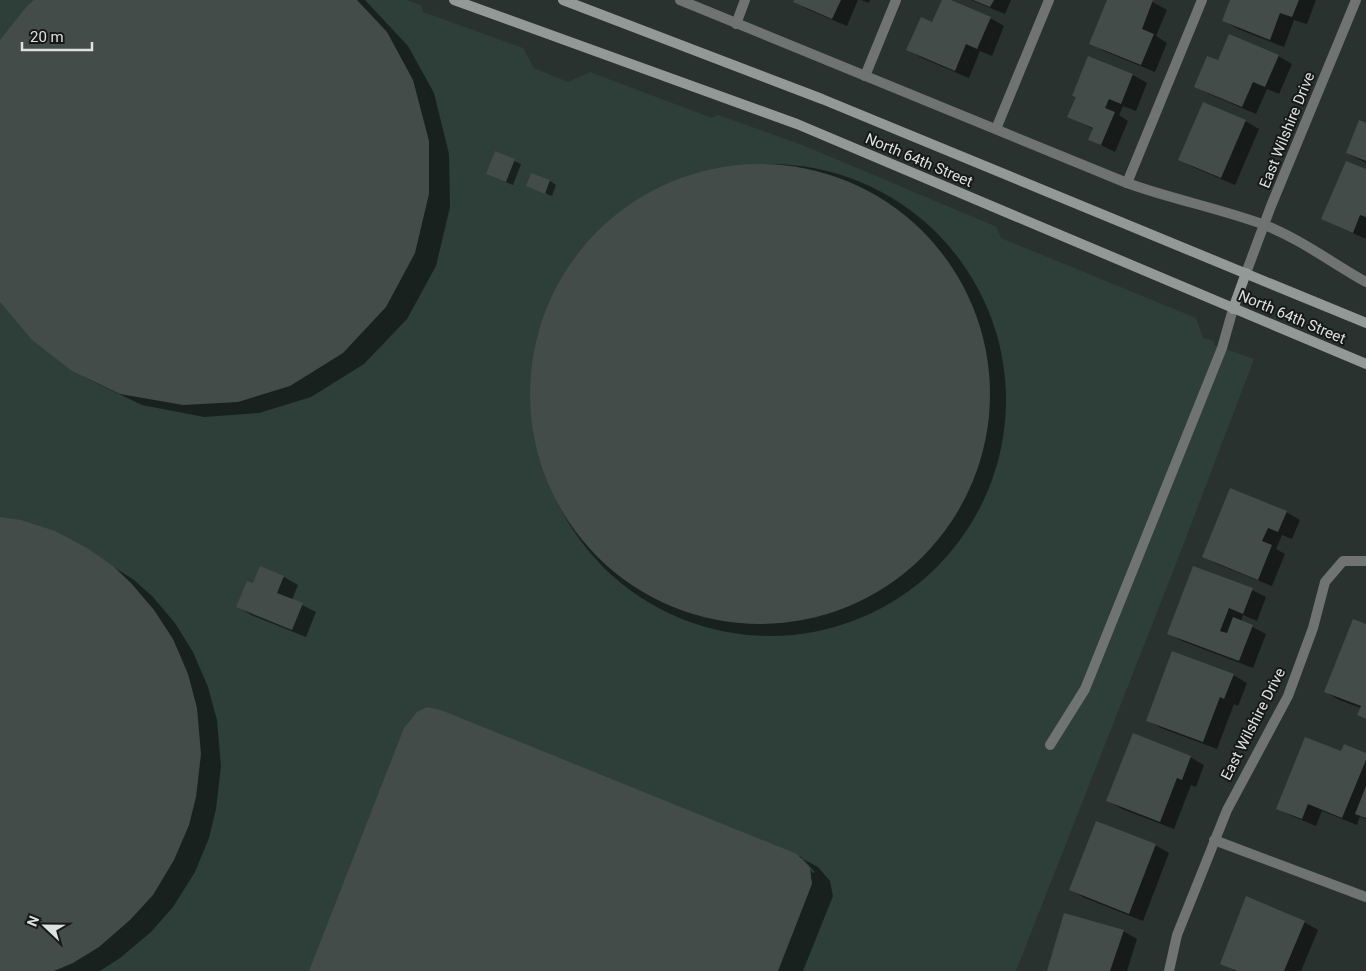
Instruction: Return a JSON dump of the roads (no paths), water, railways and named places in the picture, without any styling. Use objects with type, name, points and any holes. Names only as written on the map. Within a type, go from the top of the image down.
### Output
[{"type":"main road","name":"North 64th Street","points":[[454,0],[797,124],[1366,364]]},
{"type":"main road","name":"North 64th Street","points":[[563,0],[822,100],[1366,323]]},
{"type":"main road","points":[[1233,309],[1246,273]]},
{"type":"street","points":[[680,0],[1127,183],[1264,225],[1293,239],[1366,282]]},
{"type":"street","points":[[736,24],[745,0]]},
{"type":"street","points":[[865,76],[896,0]]},
{"type":"street","points":[[996,128],[1048,0]]},
{"type":"street","points":[[1127,183],[1202,0]]},
{"type":"street","name":"East Wilshire Drive","points":[[1246,273],[1356,0]]},
{"type":"street","points":[[1050,745],[1085,689],[1222,348],[1233,309]]},
{"type":"street","name":"East Wilshire Drive","points":[[1169,971],[1177,935],[1214,840],[1227,810],[1288,696],[1313,628],[1325,582],[1343,560],[1366,561]]},
{"type":"street","points":[[1214,840],[1366,897]]}]
